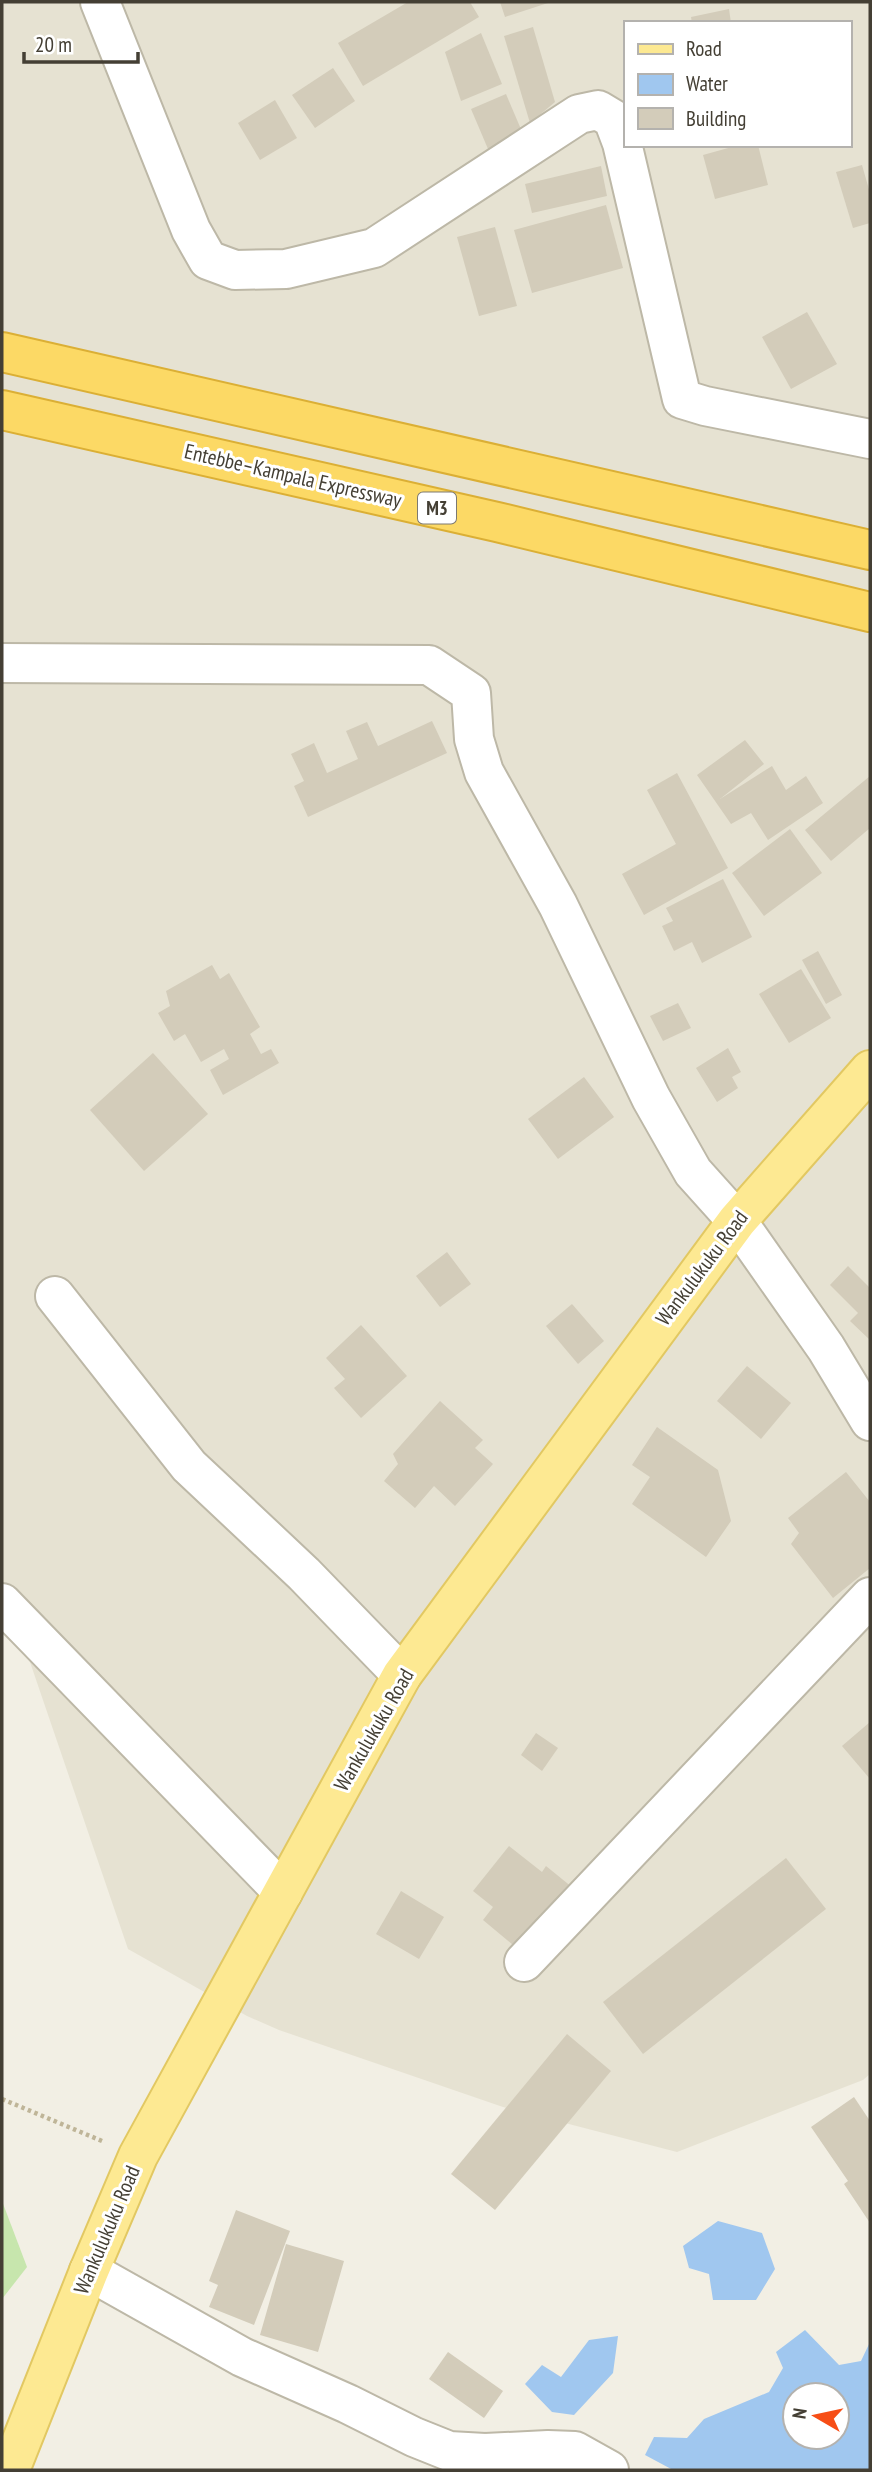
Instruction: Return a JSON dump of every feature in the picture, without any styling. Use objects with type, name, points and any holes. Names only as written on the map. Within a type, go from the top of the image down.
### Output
[{"type":"highway","points":[[2,352],[870,550]]},
{"type":"highway","name":"Entebbe–Kampala Expressway","points":[[2,410],[496,522],[870,612]]},
{"type":"main road","name":"Wankulukuku Road","points":[[10,2470],[138,2156],[402,1675],[737,1220],[870,1070]]},
{"type":"street","points":[[100,2],[191,230],[208,260],[235,270],[286,269],[374,247],[579,114],[598,110],[613,119],[622,143],[682,399],[870,439]]},
{"type":"street","points":[[2,663],[429,665],[471,693],[474,739],[484,772],[558,905],[651,1098],[693,1172],[737,1220],[825,1348],[870,1421]]},
{"type":"street","points":[[55,1296],[189,1466],[304,1574],[402,1675]]},
{"type":"street","points":[[524,1962],[870,1597]]},
{"type":"street","points":[[2,1603],[283,1892]]},
{"type":"street","points":[[89,2271],[242,2357],[449,2451],[575,2451],[609,2470]]},
{"type":"path","points":[[2,2099],[138,2156]]},
{"type":"shaded area","points":[[2,2],[870,2],[870,2074],[863,2080],[677,2152],[503,2107],[279,2030],[247,2016],[128,1949],[2,1580]]},
{"type":"green space","points":[[2,2201],[27,2267],[2,2299]]},
{"type":"water","points":[[718,2221],[762,2233],[775,2269],[756,2300],[713,2300],[709,2274],[689,2268],[683,2246]]},
{"type":"water","points":[[805,2330],[839,2365],[861,2361],[870,2342],[870,2470],[673,2470],[645,2455],[654,2437],[687,2438],[704,2419],[769,2392],[783,2368],[776,2352]]},
{"type":"water","points":[[618,2336],[613,2373],[574,2415],[552,2412],[525,2384],[542,2365],[561,2377],[589,2340]]},
{"type":"building","points":[[408,2],[470,2],[479,17],[363,86],[338,43]]},
{"type":"building","points":[[500,2],[551,2],[505,17]]},
{"type":"building","points":[[729,9],[731,21],[692,21],[691,17]]},
{"type":"building","points":[[533,27],[555,102],[530,123],[504,36]]},
{"type":"building","points":[[481,33],[502,84],[461,101],[445,52]]},
{"type":"building","points":[[333,68],[355,101],[315,128],[292,95]]},
{"type":"building","points":[[506,94],[526,141],[491,156],[471,109]]},
{"type":"building","points":[[275,100],[297,138],[260,160],[238,123]]},
{"type":"building","points":[[732,147],[758,147],[768,185],[715,199],[703,155]]},
{"type":"building","points":[[862,165],[870,193],[870,223],[853,228],[836,172]]},
{"type":"building","points":[[601,166],[607,196],[532,213],[525,184]]},
{"type":"building","points":[[606,205],[623,268],[532,293],[514,230]]},
{"type":"building","points":[[495,227],[517,306],[479,316],[457,237]]},
{"type":"building","points":[[807,312],[837,364],[791,389],[762,337]]},
{"type":"building","points":[[432,721],[447,753],[308,817],[294,786],[304,781],[291,754],[314,743],[327,773],[358,759],[346,731],[367,722],[378,746]]},
{"type":"building","points":[[745,740],[764,764],[720,799],[772,766],[786,790],[806,776],[823,803],[768,840],[751,813],[731,824],[697,775]]},
{"type":"building","points":[[677,773],[728,868],[644,915],[622,874],[676,844],[647,790]]},
{"type":"building","points":[[870,776],[870,828],[831,861],[805,830]]},
{"type":"building","points":[[790,829],[822,873],[764,916],[732,873]]},
{"type":"building","points":[[723,879],[752,937],[702,963],[692,942],[674,951],[662,926],[673,921],[666,908]]},
{"type":"building","points":[[818,951],[842,995],[826,1004],[802,960]]},
{"type":"building","points":[[212,965],[220,979],[229,973],[260,1027],[250,1034],[261,1054],[271,1049],[279,1063],[223,1095],[210,1070],[229,1059],[224,1049],[201,1062],[185,1034],[174,1041],[158,1013],[170,1006],[166,991]]},
{"type":"building","points":[[801,969],[831,1018],[789,1043],[759,994]]},
{"type":"building","points":[[678,1003],[691,1028],[663,1041],[650,1016]]},
{"type":"building","points":[[728,1048],[741,1072],[732,1077],[738,1088],[717,1102],[696,1068]]},
{"type":"building","points":[[153,1053],[208,1114],[144,1171],[90,1110]]},
{"type":"building","points":[[584,1077],[614,1117],[558,1159],[528,1119]]},
{"type":"building","points":[[447,1252],[471,1284],[440,1307],[416,1276]]},
{"type":"building","points":[[848,1266],[870,1288],[870,1340],[850,1321],[858,1313],[830,1285]]},
{"type":"building","points":[[572,1304],[604,1341],[578,1364],[546,1326]]},
{"type":"building","points":[[361,1325],[407,1376],[361,1418],[334,1388],[345,1379],[326,1358]]},
{"type":"building","points":[[747,1366],[791,1403],[761,1439],[717,1401]]},
{"type":"building","points":[[440,1401],[483,1440],[475,1448],[493,1464],[455,1506],[434,1486],[415,1508],[384,1481],[398,1464],[393,1454]]},
{"type":"building","points":[[657,1427],[718,1470],[731,1521],[706,1557],[632,1504],[650,1477],[632,1465]]},
{"type":"building","points":[[846,1472],[870,1502],[870,1568],[833,1598],[791,1544],[799,1533],[788,1518]]},
{"type":"building","points":[[870,1722],[870,1779],[842,1746]]},
{"type":"building","points":[[536,1733],[558,1748],[542,1771],[521,1755]]},
{"type":"building","points":[[509,1846],[542,1872],[546,1866],[578,1892],[537,1943],[524,1932],[513,1945],[483,1920],[493,1907],[473,1891]]},
{"type":"building","points":[[786,1858],[826,1909],[643,2054],[603,2002]]},
{"type":"building","points":[[401,1891],[444,1917],[419,1959],[376,1934]]},
{"type":"building","points":[[567,2034],[611,2071],[495,2210],[451,2174]]},
{"type":"building","points":[[854,2097],[870,2121],[870,2223],[844,2184],[848,2181],[811,2127]]},
{"type":"building","points":[[236,2210],[290,2231],[254,2325],[209,2307],[218,2285],[209,2281]]},
{"type":"building","points":[[286,2244],[344,2261],[318,2352],[260,2335]]},
{"type":"building","points":[[448,2352],[503,2391],[484,2418],[429,2379]]}]
